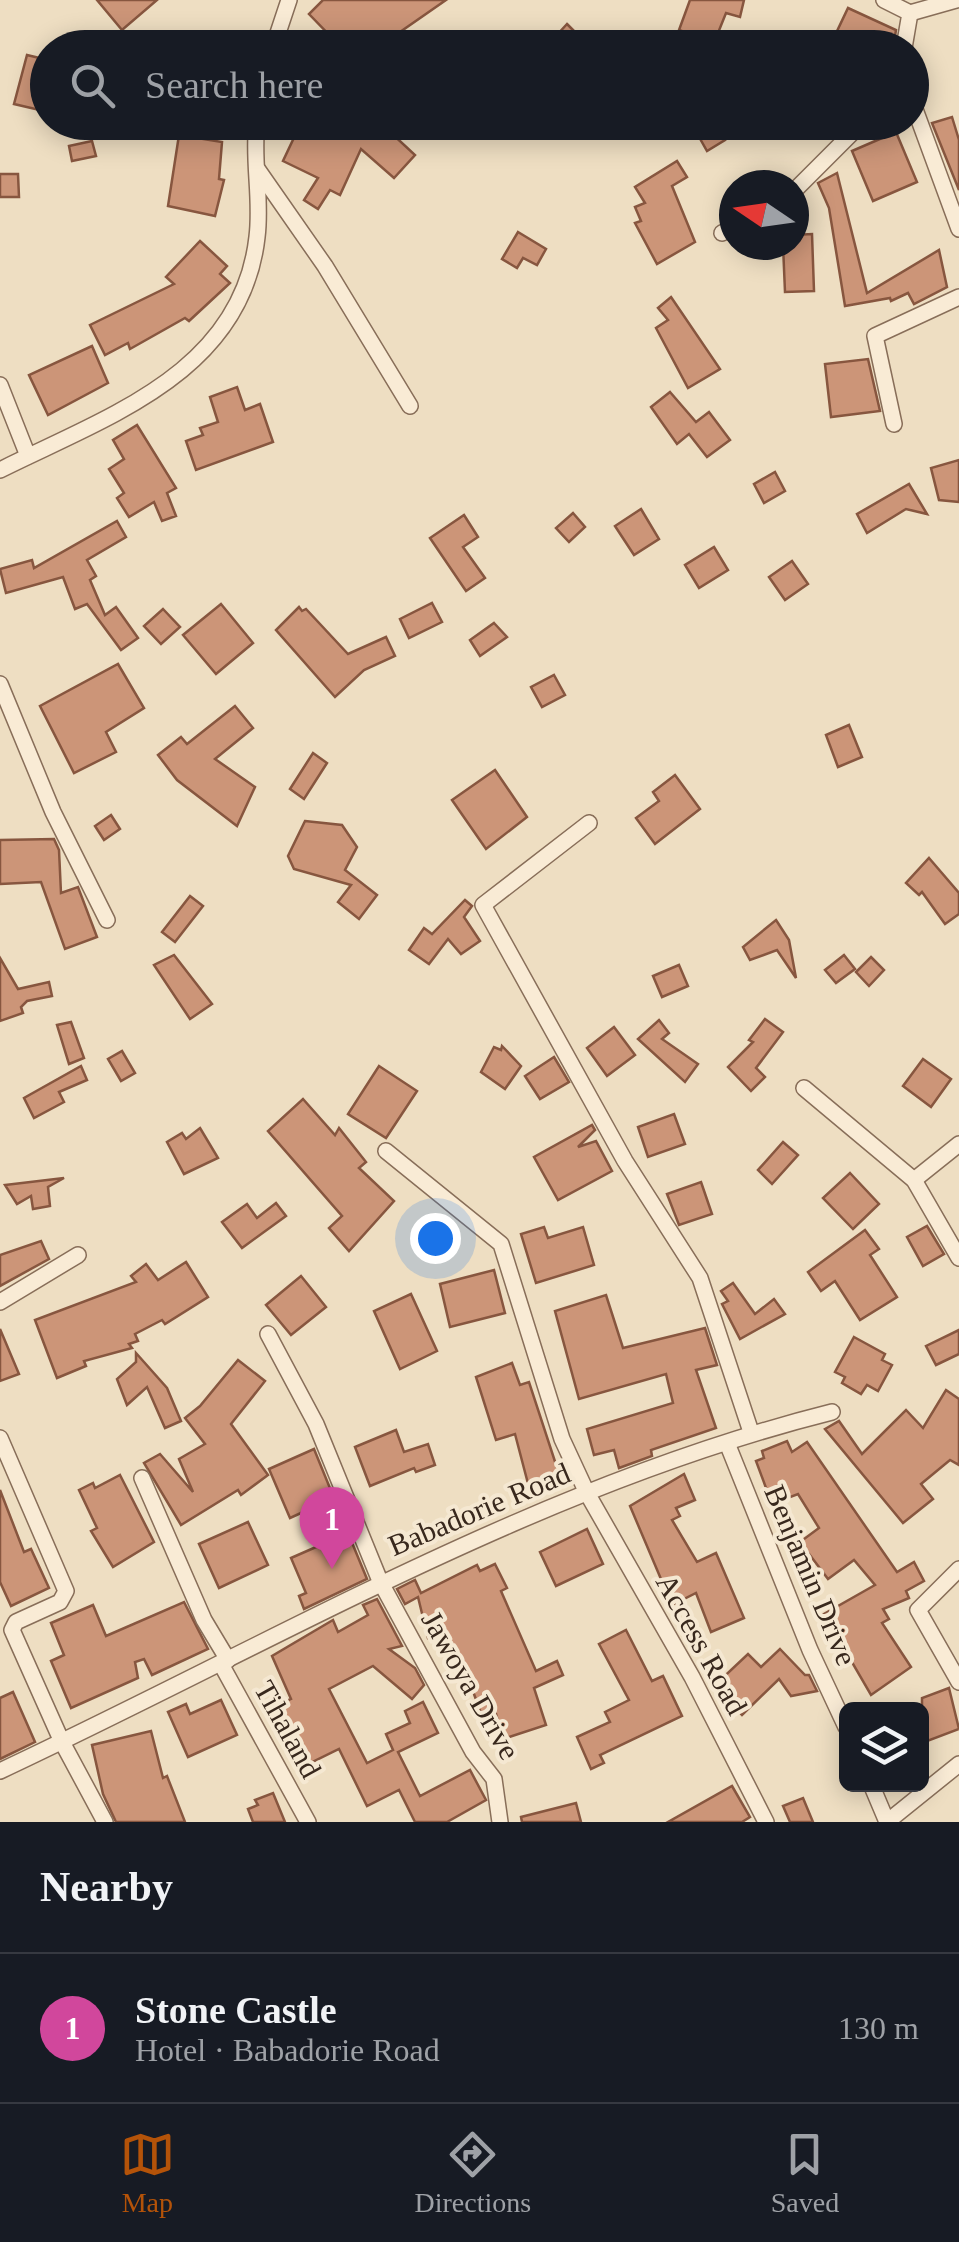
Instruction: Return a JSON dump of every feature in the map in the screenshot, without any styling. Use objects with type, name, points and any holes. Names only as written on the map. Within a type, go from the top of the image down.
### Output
[{"type":"street","points":[[279,30],[288,0]]},
{"type":"street","points":[[884,0],[910,13],[956,0]]},
{"type":"street","points":[[907,30],[910,13]]},
{"type":"street","points":[[0,470],[142,401],[202,355],[248,284],[258,236],[257,140]]},
{"type":"street","points":[[809,176],[845,140]]},
{"type":"street","points":[[926,140],[959,230]]},
{"type":"street","points":[[258,170],[325,266],[410,406]]},
{"type":"street","points":[[894,424],[875,336],[959,297]]},
{"type":"street","points":[[0,385],[28,456]]},
{"type":"street","points":[[0,684],[53,812],[107,920]]},
{"type":"street","points":[[589,823],[484,905],[625,1160],[700,1278],[751,1432]]},
{"type":"street","points":[[804,1088],[914,1180],[959,1258]]},
{"type":"street","points":[[914,1180],[959,1144]]},
{"type":"street","name":"Access Road","points":[[386,1152],[501,1244],[562,1439],[587,1493],[692,1677],[766,1822]]},
{"type":"street","points":[[0,1302],[78,1254]]},
{"type":"street","name":"Jawoya Drive","points":[[268,1334],[316,1424],[380,1581],[473,1752],[494,1779],[500,1822]]},
{"type":"street","name":"Babadorie Road","points":[[0,1771],[380,1581],[587,1493],[751,1432],[832,1412]]},
{"type":"street","points":[[0,1438],[66,1591],[60,1602],[16,1622],[12,1630],[62,1742],[106,1822]]},
{"type":"street","name":"Benjamin Drive","points":[[727,1443],[839,1712]]},
{"type":"street","name":"Tihaland","points":[[142,1478],[224,1662],[308,1822]]},
{"type":"street","points":[[959,1569],[918,1610],[959,1682]]},
{"type":"street","points":[[875,1792],[887,1822],[959,1764]]},
{"type":"building","points":[[97,0],[157,0],[122,30]]},
{"type":"building","points":[[323,0],[446,0],[403,30],[325,30],[309,14]]},
{"type":"building","points":[[690,0],[744,0],[740,17],[726,13],[719,30],[679,30]]},
{"type":"building","points":[[848,8],[896,30],[838,30]]},
{"type":"building","points":[[27,55],[30,56],[30,108],[14,104]]},
{"type":"building","points":[[952,117],[959,140],[959,190],[932,123]]},
{"type":"building","points":[[178,140],[222,142],[219,179],[224,180],[215,216],[168,206]]},
{"type":"building","points":[[293,140],[399,140],[415,155],[394,178],[361,149],[340,195],[330,190],[318,209],[304,200],[318,178],[283,161]]},
{"type":"building","points":[[701,140],[725,140],[707,151]]},
{"type":"building","points":[[877,140],[899,140],[917,182],[873,201],[852,151]]},
{"type":"building","points":[[92,141],[96,156],[72,161],[69,146]]},
{"type":"building","points":[[677,161],[687,177],[672,186],[695,242],[657,264],[635,223],[641,221],[635,207],[645,203],[635,187]]},
{"type":"building","points":[[837,173],[867,293],[939,250],[947,287],[914,304],[908,293],[891,301],[890,298],[845,306],[829,208],[818,183]]},
{"type":"building","points":[[0,174],[18,174],[19,197],[0,197]]},
{"type":"building","points":[[518,232],[546,249],[537,265],[523,258],[517,268],[502,259]]},
{"type":"building","points":[[812,234],[814,291],[785,292],[784,260],[809,260]]},
{"type":"building","points":[[200,241],[227,266],[220,274],[230,283],[189,321],[185,318],[130,349],[128,343],[105,355],[90,325],[174,284],[166,277]]},
{"type":"building","points":[[671,297],[720,369],[688,388],[656,328],[668,320],[658,308]]},
{"type":"building","points":[[92,346],[108,383],[48,415],[29,375]]},
{"type":"building","points":[[868,359],[880,411],[831,417],[825,364]]},
{"type":"building","points":[[237,387],[245,410],[260,404],[273,442],[196,470],[186,441],[203,435],[200,428],[218,422],[210,397]]},
{"type":"building","points":[[670,392],[696,422],[709,412],[730,440],[707,457],[689,434],[677,444],[651,407]]},
{"type":"building","points":[[137,425],[176,488],[167,493],[176,516],[162,521],[154,502],[129,517],[117,498],[124,493],[109,469],[124,459],[113,440]]},
{"type":"building","points":[[959,460],[959,502],[939,500],[931,468]]},
{"type":"building","points":[[775,472],[785,491],[764,503],[754,484]]},
{"type":"building","points":[[909,484],[927,514],[906,509],[867,533],[857,514]]},
{"type":"building","points":[[641,509],[659,539],[634,555],[615,526]]},
{"type":"building","points":[[573,513],[585,527],[569,542],[556,528]]},
{"type":"building","points":[[464,515],[478,537],[463,547],[485,578],[466,591],[430,538]]},
{"type":"building","points":[[117,521],[126,537],[87,560],[96,576],[90,580],[105,615],[116,607],[138,638],[121,650],[87,604],[75,609],[63,577],[6,593],[0,569],[32,560],[34,568]]},
{"type":"building","points":[[714,547],[728,570],[699,588],[685,565]]},
{"type":"building","points":[[792,561],[808,584],[785,600],[769,577]]},
{"type":"building","points":[[432,603],[442,622],[409,638],[400,619]]},
{"type":"building","points":[[221,604],[253,643],[216,674],[183,635]]},
{"type":"building","points":[[299,607],[302,611],[306,609],[348,654],[386,637],[395,656],[364,670],[335,697],[276,630]]},
{"type":"building","points":[[163,609],[180,627],[161,644],[144,626]]},
{"type":"building","points":[[494,623],[507,637],[480,656],[470,640]]},
{"type":"building","points":[[118,664],[144,708],[106,732],[116,752],[74,773],[40,706]]},
{"type":"building","points":[[554,675],[565,695],[542,707],[531,687]]},
{"type":"building","points":[[235,706],[253,728],[215,759],[255,787],[237,826],[177,780],[158,755],[181,737],[187,744]]},
{"type":"building","points":[[849,725],[862,757],[838,767],[826,735]]},
{"type":"building","points":[[313,753],[327,763],[304,799],[290,789]]},
{"type":"building","points":[[495,770],[527,817],[486,849],[452,800]]},
{"type":"building","points":[[675,775],[700,809],[655,844],[636,818],[659,801],[653,792]]},
{"type":"building","points":[[111,815],[120,829],[104,840],[95,826]]},
{"type":"building","points":[[305,821],[342,825],[357,847],[345,870],[377,895],[359,919],[338,902],[351,885],[294,869],[288,856]]},
{"type":"building","points":[[54,839],[59,850],[61,893],[78,887],[97,937],[65,949],[41,882],[0,884],[0,840]]},
{"type":"building","points":[[929,858],[959,893],[959,914],[945,924],[922,892],[919,895],[906,883]]},
{"type":"building","points":[[190,896],[203,906],[175,942],[162,932]]},
{"type":"building","points":[[465,900],[472,906],[464,917],[480,941],[461,954],[448,939],[429,964],[409,950],[424,928],[432,934]]},
{"type":"building","points":[[776,920],[789,940],[796,978],[777,950],[750,960],[743,947]]},
{"type":"building","points":[[174,955],[212,1004],[190,1019],[154,965]]},
{"type":"building","points":[[844,955],[855,969],[836,983],[825,970]]},
{"type":"building","points":[[871,957],[884,970],[869,986],[856,972]]},
{"type":"building","points":[[0,958],[18,989],[49,982],[52,996],[27,1001],[21,1007],[23,1013],[0,1021]]},
{"type":"building","points":[[679,965],[688,986],[662,997],[653,976]]},
{"type":"building","points":[[765,1019],[783,1032],[756,1068],[765,1077],[751,1091],[728,1067],[753,1042],[749,1040]]},
{"type":"building","points":[[659,1020],[669,1033],[662,1039],[698,1064],[685,1082],[638,1039]]},
{"type":"building","points":[[71,1022],[84,1058],[69,1064],[57,1025]]},
{"type":"building","points":[[614,1027],[635,1055],[607,1076],[587,1048]]},
{"type":"building","points":[[502,1046],[521,1066],[505,1089],[481,1072],[494,1047],[501,1050]]},
{"type":"building","points":[[122,1051],[135,1073],[121,1081],[108,1059]]},
{"type":"building","points":[[554,1057],[569,1082],[540,1099],[525,1076]]},
{"type":"building","points":[[923,1059],[951,1079],[931,1107],[903,1086]]},
{"type":"building","points":[[81,1066],[87,1080],[59,1092],[64,1102],[34,1118],[24,1098]]},
{"type":"building","points":[[379,1066],[417,1091],[386,1138],[348,1114]]},
{"type":"building","points":[[303,1099],[335,1135],[339,1128],[366,1162],[359,1168],[394,1201],[349,1251],[329,1228],[342,1216],[268,1131]]},
{"type":"building","points":[[674,1114],[685,1144],[648,1157],[638,1127]]},
{"type":"building","points":[[592,1125],[595,1130],[578,1147],[596,1141],[612,1171],[558,1200],[534,1157]]},
{"type":"building","points":[[200,1128],[218,1158],[184,1174],[167,1142],[182,1133],[186,1139]]},
{"type":"building","points":[[783,1142],[798,1155],[772,1184],[758,1170]]},
{"type":"building","points":[[850,1173],[879,1204],[853,1229],[823,1198]]},
{"type":"building","points":[[64,1178],[48,1187],[50,1206],[33,1209],[31,1196],[17,1204],[5,1185]]},
{"type":"building","points":[[701,1182],[712,1214],[679,1225],[667,1194]]},
{"type":"building","points":[[276,1203],[286,1216],[242,1248],[222,1222],[247,1204],[257,1218]]},
{"type":"building","points":[[927,1226],[944,1254],[923,1266],[907,1237]]},
{"type":"building","points":[[544,1227],[548,1238],[583,1227],[594,1265],[536,1283],[521,1234]]},
{"type":"building","points":[[865,1230],[879,1249],[870,1255],[897,1297],[860,1320],[835,1281],[821,1291],[808,1272]]},
{"type":"building","points":[[41,1241],[49,1259],[0,1286],[0,1255]]},
{"type":"building","points":[[186,1262],[208,1297],[165,1324],[162,1320],[135,1334],[138,1341],[129,1344],[132,1348],[84,1361],[86,1366],[57,1378],[35,1320],[136,1282],[131,1276],[146,1264],[158,1280]]},
{"type":"building","points":[[494,1270],[505,1313],[450,1327],[440,1284]]},
{"type":"building","points":[[301,1276],[326,1307],[291,1335],[266,1305]]},
{"type":"building","points":[[733,1283],[755,1314],[774,1299],[785,1314],[740,1339],[722,1304],[728,1301],[721,1291]]},
{"type":"building","points":[[411,1294],[437,1351],[400,1369],[374,1311]]},
{"type":"building","points":[[606,1295],[623,1348],[705,1328],[717,1365],[696,1370],[716,1428],[651,1450],[652,1456],[619,1468],[614,1450],[594,1455],[587,1429],[673,1403],[666,1374],[579,1399],[555,1311]]},
{"type":"building","points":[[0,1329],[19,1374],[0,1381]]},
{"type":"building","points":[[959,1330],[959,1354],[936,1365],[926,1346]]},
{"type":"building","points":[[854,1337],[885,1354],[882,1360],[892,1365],[878,1391],[867,1385],[861,1394],[842,1383],[845,1377],[835,1372]]},
{"type":"building","points":[[136,1353],[167,1388],[181,1421],[165,1428],[147,1387],[127,1405],[117,1379],[136,1362]]},
{"type":"building","points":[[238,1360],[265,1381],[231,1424],[268,1475],[241,1495],[238,1490],[181,1525],[144,1463],[160,1454],[193,1492],[179,1459],[205,1444],[185,1418]]},
{"type":"building","points":[[512,1363],[520,1385],[529,1382],[563,1486],[531,1495],[515,1434],[496,1440],[476,1377]]},
{"type":"building","points":[[946,1390],[959,1399],[959,1465],[950,1460],[921,1484],[933,1499],[903,1523],[825,1429],[839,1421],[862,1454],[906,1410],[923,1428]]},
{"type":"building","points":[[396,1430],[404,1452],[428,1444],[435,1465],[416,1472],[414,1468],[370,1486],[355,1447]]},
{"type":"building","points":[[787,1441],[792,1452],[807,1442],[897,1572],[914,1562],[924,1581],[906,1591],[909,1598],[883,1609],[889,1619],[882,1623],[911,1667],[871,1695],[824,1614],[875,1585],[854,1560],[828,1579],[800,1542],[819,1528],[798,1494],[772,1504],[756,1461],[764,1458],[762,1451]]},
{"type":"building","points":[[314,1449],[334,1498],[290,1518],[269,1469]]},
{"type":"building","points":[[684,1474],[695,1500],[676,1508],[680,1516],[672,1520],[697,1562],[716,1553],[744,1618],[711,1632],[696,1593],[672,1605],[630,1506]]},
{"type":"building","points":[[120,1475],[154,1542],[113,1567],[91,1531],[97,1528],[79,1490],[93,1483],[95,1488]]},
{"type":"building","points":[[0,1490],[24,1552],[31,1549],[49,1588],[11,1606],[0,1582]]},
{"type":"building","points":[[248,1522],[268,1565],[219,1588],[199,1544]]},
{"type":"building","points":[[587,1529],[603,1564],[556,1586],[540,1552]]},
{"type":"building","points":[[348,1533],[367,1579],[304,1609],[299,1596],[306,1593],[291,1558]]},
{"type":"building","points":[[495,1564],[507,1588],[501,1591],[536,1671],[557,1661],[563,1675],[534,1688],[546,1725],[503,1739],[496,1714],[483,1719],[465,1669],[457,1671],[439,1636],[428,1638],[418,1597],[405,1604],[397,1589],[415,1580],[421,1593],[477,1565],[480,1571]]},
{"type":"building","points":[[377,1599],[402,1646],[389,1649],[415,1668],[424,1685],[412,1699],[373,1666],[329,1689],[367,1763],[393,1750],[386,1734],[410,1723],[405,1711],[423,1702],[438,1733],[398,1752],[420,1796],[470,1770],[486,1800],[447,1822],[415,1822],[399,1790],[367,1806],[339,1749],[300,1768],[282,1731],[277,1733],[266,1711],[291,1699],[272,1656],[333,1620],[338,1632],[368,1615],[363,1605]]},
{"type":"building","points":[[184,1602],[208,1649],[152,1675],[144,1659],[135,1662],[138,1678],[71,1708],[51,1661],[64,1655],[51,1623],[93,1605],[106,1636]]},
{"type":"building","points":[[626,1630],[652,1681],[663,1676],[682,1716],[600,1755],[604,1763],[591,1769],[577,1737],[610,1722],[605,1712],[629,1700],[599,1644]]},
{"type":"building","points":[[780,1649],[809,1675],[817,1691],[791,1696],[779,1679],[742,1715],[714,1686],[748,1654],[761,1667]]},
{"type":"building","points":[[949,1688],[959,1729],[929,1740],[929,1702],[922,1702],[922,1698]]},
{"type":"building","points":[[13,1692],[35,1742],[0,1759],[0,1698]]},
{"type":"building","points":[[221,1700],[237,1735],[188,1757],[168,1712],[186,1704],[190,1714]]},
{"type":"building","points":[[151,1731],[163,1778],[167,1776],[185,1822],[116,1822],[103,1794],[92,1745]]},
{"type":"building","points":[[732,1786],[750,1817],[742,1822],[668,1822]]},
{"type":"building","points":[[273,1793],[285,1822],[253,1822],[248,1809],[258,1805],[255,1800]]},
{"type":"building","points":[[803,1798],[813,1822],[790,1822],[783,1806]]},
{"type":"building","points":[[576,1803],[581,1822],[522,1822],[521,1817]]},
{"type":"place","name":"Stone Castle","points":[[332,1569]]}]
